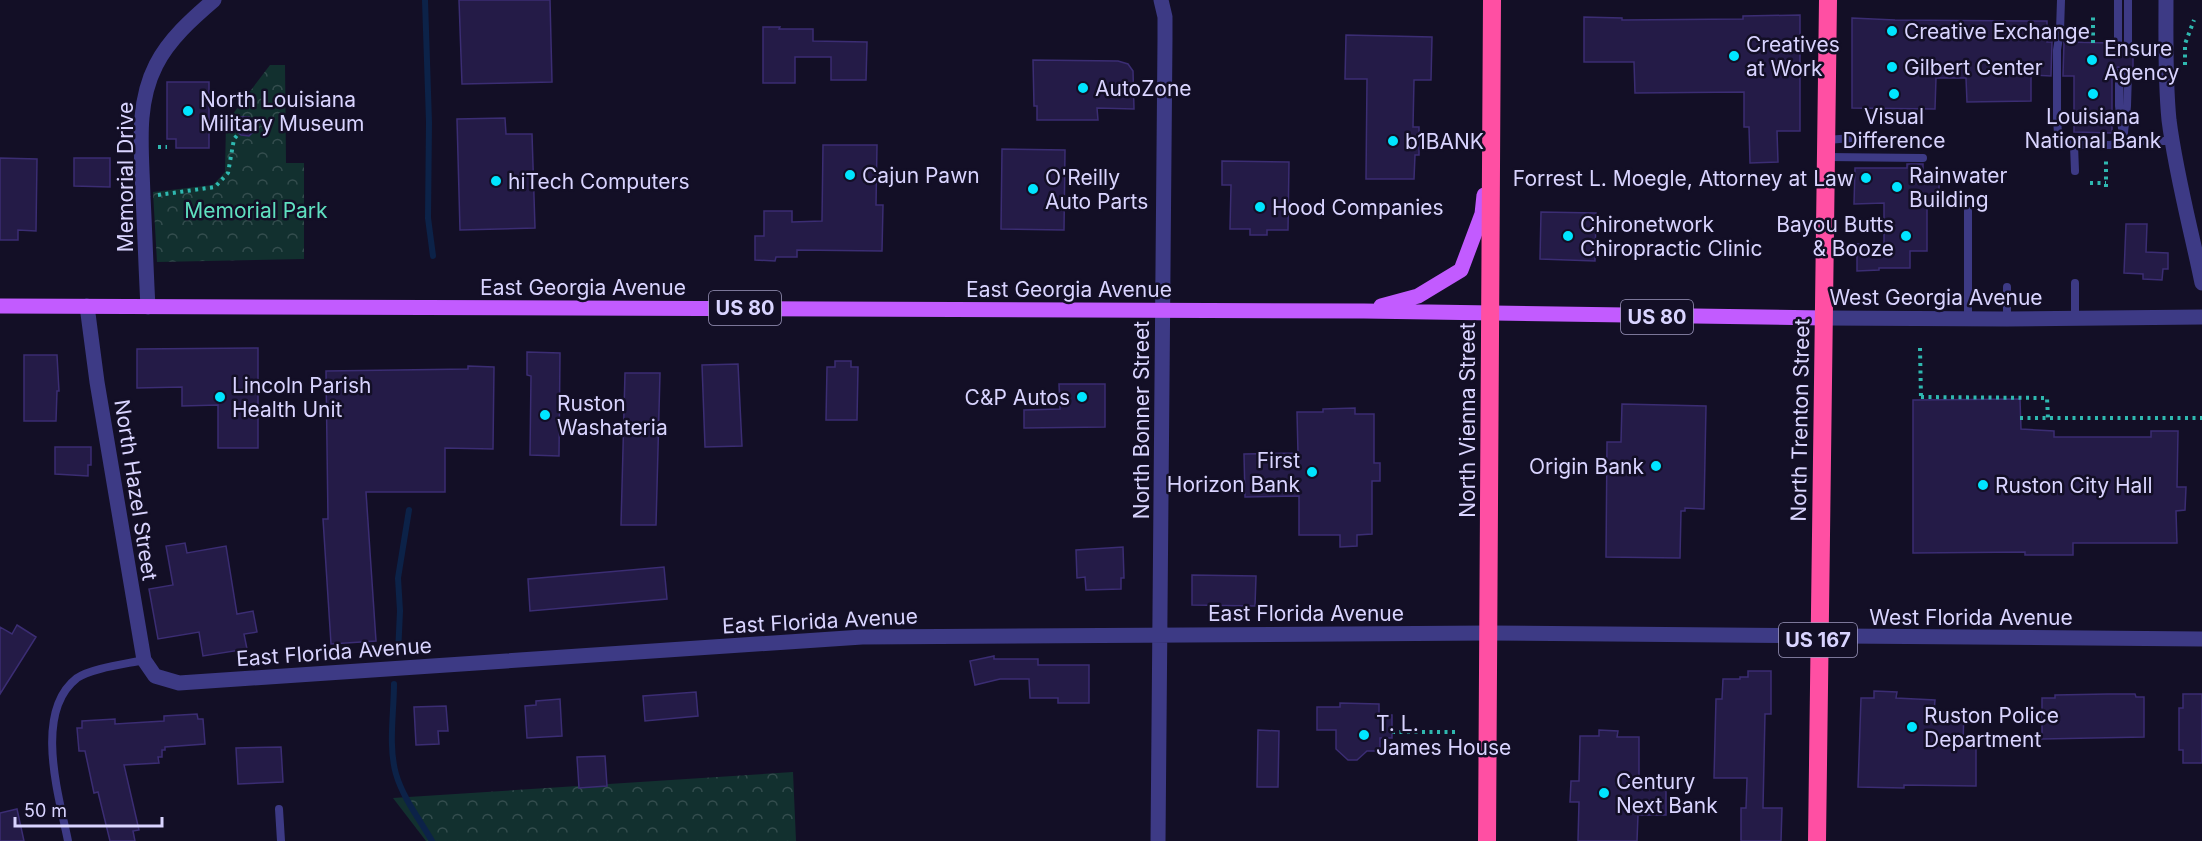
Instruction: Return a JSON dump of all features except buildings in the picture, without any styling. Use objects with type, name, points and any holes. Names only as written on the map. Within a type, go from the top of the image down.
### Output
[{"type":"highway","name":"North Vienna Street","points":[[1487,841],[1492,0]]},
{"type":"highway","name":"North Trenton Street","points":[[1817,841],[1828,0]]},
{"type":"main road","points":[[1364,311],[1418,296],[1461,270],[1482,214],[1491,144]]},
{"type":"main road","name":"East Georgia Avenue","points":[[0,306],[1364,311],[1490,314]]},
{"type":"main road","name":"West Georgia Avenue","points":[[1490,314],[1824,318]]},
{"type":"street","name":"Memorial Drive","points":[[148,308],[141,147],[143,105],[157,62],[192,20],[214,0]]},
{"type":"street","name":"North Bonner Street","points":[[1158,841],[1165,38],[1165,17],[1161,0]]},
{"type":"street","points":[[2166,0],[2166,72],[2172,141],[2202,283]]},
{"type":"street","name":"North Hazel Street","points":[[87,306],[99,393],[144,660],[155,676]]},
{"type":"street","name":"West Georgia Avenue","points":[[1824,318],[2007,319],[2202,316]]},
{"type":"street","name":"East Florida Avenue","points":[[155,676],[169,681],[192,683],[862,637],[1489,633]]},
{"type":"street","name":"West Florida Avenue","points":[[1489,633],[2202,639]]},
{"type":"lane","points":[[2061,0],[2057,50],[2057,128],[2059,136],[2064,142],[2074,145],[2110,145],[2124,141],[2172,141]]},
{"type":"lane","points":[[2118,0],[2118,45]]},
{"type":"lane","points":[[2128,0],[2128,45]]},
{"type":"lane","points":[[2123,73],[2119,106],[2124,141]]},
{"type":"lane","points":[[1827,149],[1852,138]]},
{"type":"lane","points":[[2074,145],[2075,171]]},
{"type":"lane","points":[[1827,149],[1923,158]]},
{"type":"lane","points":[[1968,211],[1968,319]]},
{"type":"lane","points":[[2074,317],[2075,283]]},
{"type":"lane","points":[[2007,287],[2007,319]]},
{"type":"lane","points":[[68,841],[52,755],[52,729],[62,698],[78,678],[107,667],[144,660]]},
{"type":"lane","points":[[279,809],[281,841]]},
{"type":"path","points":[[2093,17],[2093,43]]},
{"type":"path","points":[[2185,68],[2185,44],[2194,20]]},
{"type":"path","points":[[156,195],[215,188],[228,173],[234,139],[239,134]]},
{"type":"path","points":[[154,147],[167,147]]},
{"type":"path","points":[[2090,183],[2106,185],[2106,157]]},
{"type":"path","points":[[1920,348],[1921,398],[2047,398],[2048,418]]},
{"type":"path","points":[[2020,418],[2202,418]]},
{"type":"path","points":[[1392,732],[1456,732]]},
{"type":"green space","name":"Memorial Park","points":[[270,65],[285,65],[286,163],[304,163],[304,259],[157,262],[153,192],[213,185],[225,172],[226,123]]},
{"type":"green space","points":[[793,772],[796,841],[426,841],[393,798]]},
{"type":"waterway","points":[[425,0],[429,122],[428,218],[433,256]]},
{"type":"waterway","points":[[398,654],[400,611],[398,578],[409,510]]},
{"type":"waterway","points":[[394,684],[392,741],[396,774],[407,800],[432,841]]},
{"type":"place","name":"Creative Exchange","points":[[1892,31]]},
{"type":"place","name":"Creatives at Work","points":[[1734,56]]},
{"type":"place","name":"Ensure Agency","points":[[2092,60]]},
{"type":"place","name":"Gilbert Center","points":[[1892,67]]},
{"type":"place","name":"AutoZone","points":[[1083,88]]},
{"type":"place","name":"Visual Difference","points":[[1894,94]]},
{"type":"place","name":"Louisiana National Bank","points":[[2093,94]]},
{"type":"place","name":"North Louisiana Military Museum","points":[[188,111]]},
{"type":"place","name":"b1BANK","points":[[1393,141]]},
{"type":"place","name":"Cajun Pawn","points":[[850,175]]},
{"type":"place","name":"Forrest L. Moegle, Attorney at Law","points":[[1866,178]]},
{"type":"place","name":"hiTech Computers","points":[[496,181]]},
{"type":"place","name":"Rainwater Building","points":[[1897,187]]},
{"type":"place","name":"O'Reilly Auto Parts","points":[[1033,189]]},
{"type":"place","name":"Hood Companies","points":[[1260,207]]},
{"type":"place","name":"Chironetwork Chiropractic Clinic","points":[[1568,236]]},
{"type":"place","name":"Bayou Butts & Booze","points":[[1906,236]]},
{"type":"place","name":"Lincoln Parish Health Unit","points":[[220,397]]},
{"type":"place","name":"C&P Autos","points":[[1082,397]]},
{"type":"place","name":"Ruston Washateria","points":[[545,415]]},
{"type":"place","name":"Origin Bank","points":[[1656,466]]},
{"type":"place","name":"First Horizon Bank","points":[[1312,472]]},
{"type":"place","name":"Ruston City Hall","points":[[1983,485]]},
{"type":"place","name":"Ruston Police Department","points":[[1912,727]]},
{"type":"place","name":"T. L. James House","points":[[1364,735]]},
{"type":"place","name":"Century Next Bank","points":[[1604,793]]}]
